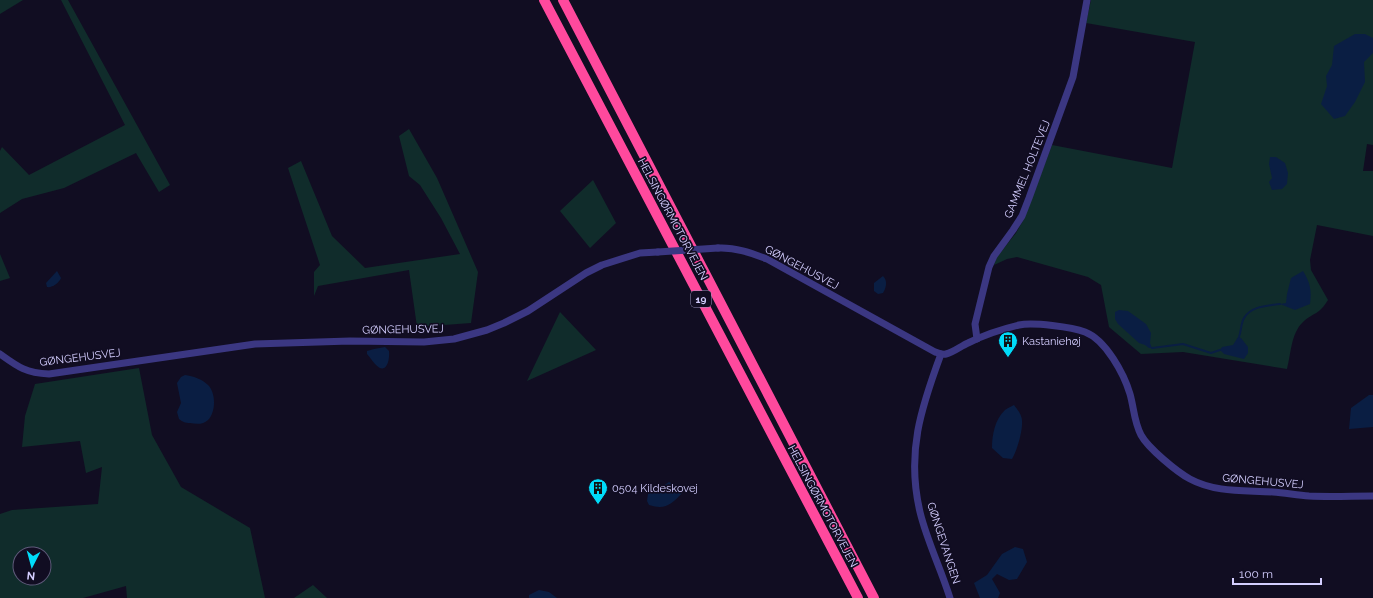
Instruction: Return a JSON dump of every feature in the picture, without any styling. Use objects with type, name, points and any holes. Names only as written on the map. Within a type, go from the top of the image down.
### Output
[{"type":"highway","name":"HELSINGØRMOTORVEJEN","points":[[544,0],[858,598]]},
{"type":"highway","name":"HELSINGØRMOTORVEJEN","points":[[563,0],[874,598]]},
{"type":"street","name":"GAMMEL HOLTEVEJ","points":[[977,339],[975,324],[985,278],[994,256],[1022,216],[1032,191],[1073,77],[1087,0]]},
{"type":"street","name":"GØNGEHUSVEJ","points":[[0,354],[25,370],[34,373],[49,374],[255,344],[350,341],[440,341],[474,334],[504,323],[528,311],[586,273],[640,253],[718,248],[744,251],[767,259],[941,354],[951,352],[977,339],[1021,325],[1035,324],[1075,329],[1086,332],[1096,338],[1111,356],[1130,394],[1136,426],[1142,437],[1150,447],[1190,479],[1205,485],[1226,490],[1274,492],[1310,496],[1373,496]]},
{"type":"street","name":"GØNGEVANGEN","points":[[941,354],[924,402],[918,425],[915,450],[915,476],[920,512],[950,598]]},
{"type":"green space","points":[[0,0],[23,0],[0,14]]},
{"type":"green space","points":[[61,0],[68,0],[170,185],[159,192],[136,153],[64,188],[22,199],[0,213],[0,151],[2,147],[29,175],[125,125]]},
{"type":"green space","points":[[1091,0],[1373,0],[1373,145],[1367,144],[1363,171],[1373,171],[1373,236],[1317,225],[1310,260],[1311,270],[1328,300],[1322,308],[1303,322],[1296,332],[1287,369],[1183,352],[1141,354],[1109,327],[1101,285],[1088,277],[1017,257],[1007,259],[994,265],[997,257],[1016,233],[1024,219],[1052,145],[1172,168],[1195,42],[1086,23]]},
{"type":"green space","points":[[409,129],[437,178],[478,272],[471,323],[417,327],[409,270],[318,286],[314,296],[314,272],[320,265],[288,168],[301,161],[332,236],[365,268],[460,254],[441,218],[420,185],[409,176],[399,136]]},
{"type":"green space","points":[[593,180],[616,223],[590,248],[560,211]]},
{"type":"green space","points":[[0,254],[10,278],[0,281]]},
{"type":"green space","points":[[560,312],[596,350],[527,381]]},
{"type":"green space","points":[[139,368],[152,435],[181,487],[250,528],[265,598],[127,598],[126,586],[83,598],[0,598],[0,514],[12,510],[98,504],[102,467],[86,473],[80,441],[22,447],[25,416],[35,384]]},
{"type":"green space","points":[[313,585],[327,598],[294,598]]},
{"type":"water","points":[[1355,34],[1365,34],[1373,38],[1373,53],[1364,62],[1365,82],[1355,102],[1345,116],[1334,119],[1321,104],[1327,86],[1326,76],[1332,65],[1334,46]]},
{"type":"water","points":[[1270,157],[1276,157],[1285,163],[1288,173],[1287,184],[1282,189],[1272,190],[1269,182],[1272,178],[1269,164]]},
{"type":"water","points":[[57,271],[61,278],[60,280],[53,286],[47,287],[46,283]]},
{"type":"water","points":[[1303,271],[1310,287],[1310,304],[1295,310],[1280,304],[1286,303],[1291,278]]},
{"type":"water","points":[[883,276],[886,280],[886,287],[883,293],[878,294],[874,291],[874,283]]},
{"type":"water","points":[[1119,310],[1128,311],[1146,324],[1151,333],[1150,343],[1152,348],[1139,343],[1118,324],[1115,319],[1115,312]]},
{"type":"water","points":[[1238,337],[1241,338],[1248,347],[1248,353],[1244,359],[1224,354],[1220,350],[1222,347],[1233,345]]},
{"type":"water","points":[[385,347],[389,351],[389,359],[385,368],[382,368],[374,363],[367,354],[367,351]]},
{"type":"water","points":[[185,375],[203,381],[211,388],[214,397],[214,408],[211,417],[204,423],[187,423],[179,419],[177,412],[181,403],[177,383],[181,377]]},
{"type":"water","points":[[1369,395],[1373,395],[1373,427],[1349,429],[1351,408]]},
{"type":"water","points":[[1014,405],[1021,416],[1021,431],[1012,459],[1003,458],[992,448],[993,433],[996,423],[1002,414],[1006,409]]},
{"type":"water","points":[[669,482],[680,487],[682,493],[674,501],[664,507],[649,505],[647,501],[648,494],[652,492],[660,492],[663,486]]},
{"type":"water","points":[[1015,547],[1023,549],[1027,562],[1017,579],[1009,580],[997,574],[992,579],[1000,593],[998,598],[980,598],[974,583],[987,575],[1002,554]]},
{"type":"water","points":[[539,590],[549,592],[557,598],[529,598],[529,595]]},
{"type":"waterway","points":[[1239,337],[1243,320],[1247,314],[1260,307],[1280,304]]},
{"type":"waterway","points":[[1152,348],[1183,344],[1211,353],[1220,350]]},
{"type":"place","name":"Kastaniehøj","points":[[1008,358]]},
{"type":"place","name":"0504 Kildeskovej","points":[[598,505]]}]
